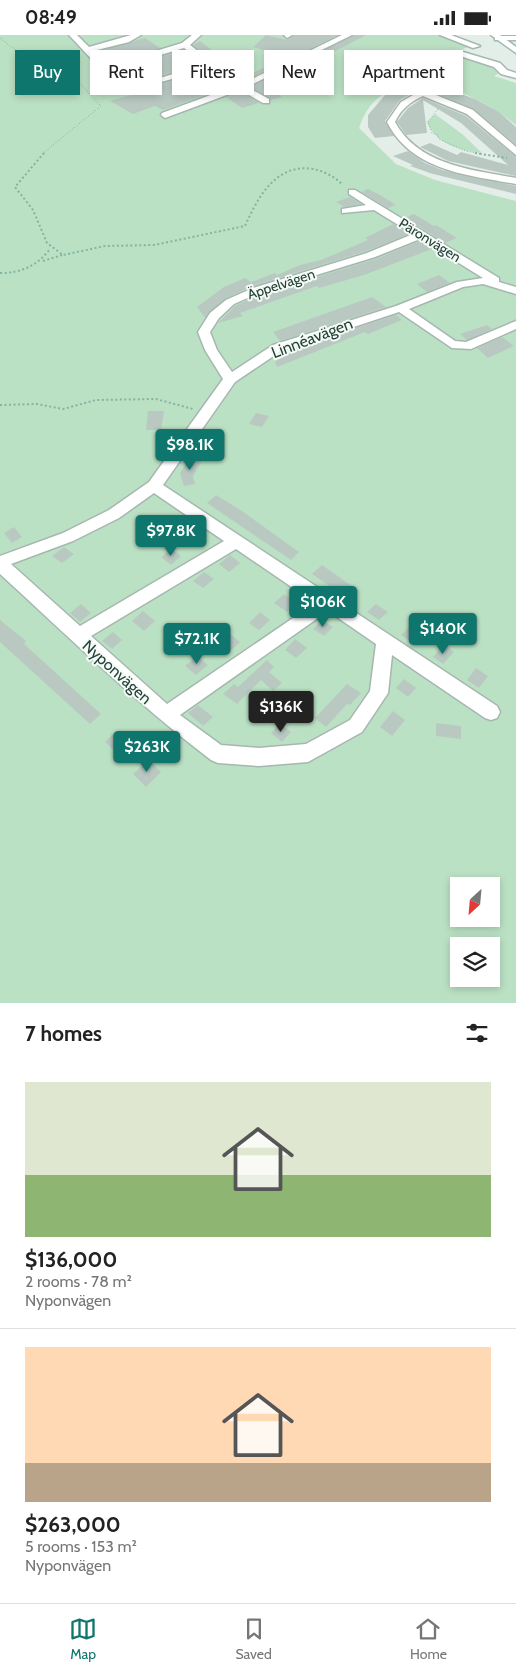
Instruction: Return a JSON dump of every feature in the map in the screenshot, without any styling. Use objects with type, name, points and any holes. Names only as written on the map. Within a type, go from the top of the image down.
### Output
[{"type":"street","points":[[73,35],[88,50],[126,40],[137,35]]},
{"type":"street","points":[[162,52],[185,45],[197,35]]},
{"type":"street","points":[[254,81],[348,35]]},
{"type":"street","points":[[444,35],[479,44],[463,54]]},
{"type":"street","points":[[496,36],[516,38]]},
{"type":"street","points":[[496,36],[516,51]]},
{"type":"street","points":[[185,45],[191,50]]},
{"type":"street","points":[[463,54],[497,65],[504,72],[516,76]]},
{"type":"street","points":[[516,152],[470,112],[423,93],[404,102],[396,111],[391,122],[395,135],[412,151],[442,164],[513,181],[516,169]]},
{"type":"street","points":[[254,94],[266,101]]},
{"type":"street","points":[[165,115],[219,95]]},
{"type":"street","name":"Päronvägen","points":[[352,192],[512,290]]},
{"type":"street","points":[[346,211],[375,207]]},
{"type":"street","name":"Äppelvägen","points":[[230,379],[211,350],[204,332],[214,316],[230,302],[257,290],[370,255],[420,235]]},
{"type":"street","name":"Linnéavägen","points":[[0,563],[68,537],[114,515],[154,486],[230,379],[277,348],[400,308],[461,284],[484,281],[512,290]]},
{"type":"street","points":[[400,308],[452,345],[467,346],[516,325]]},
{"type":"street","points":[[154,486],[327,603],[386,639],[448,684],[491,712]]},
{"type":"street","points":[[77,636],[236,541]]},
{"type":"street","name":"Nyponvägen","points":[[0,563],[77,636],[166,715],[218,754],[259,757],[308,753],[356,726],[379,693],[386,639]]},
{"type":"street","points":[[166,715],[327,603]]},
{"type":"path","points":[[0,39],[22,55],[46,60],[66,68],[101,106],[59,142],[39,156],[15,187],[34,210],[35,220],[50,249],[63,255]]},
{"type":"path","points":[[450,103],[434,113],[428,122],[432,133],[438,135],[439,139],[466,151],[507,158]]},
{"type":"path","points":[[0,273],[17,272],[42,261],[105,246],[154,245],[245,226],[251,209],[273,180],[294,167],[311,168],[327,173],[352,192]]},
{"type":"path","points":[[42,261],[50,249]]},
{"type":"path","points":[[0,405],[37,404],[63,409],[96,399],[156,399],[205,412]]},
{"type":"green space","points":[[0,35],[446,35],[473,44],[462,50],[344,50],[344,95],[382,95],[368,110],[359,128],[396,164],[435,180],[516,201],[516,1003],[0,1003]]},
{"type":"green space","points":[[463,56],[501,72],[494,76],[516,83],[516,125],[480,101],[463,93]]},
{"type":"green space","points":[[435,114],[462,134],[482,153],[457,148],[436,136],[427,122]]},
{"type":"building","points":[[266,35],[287,40],[294,35],[338,35],[307,50],[264,51],[253,47]]},
{"type":"building","points":[[354,35],[366,35],[334,52],[334,50],[324,50]]},
{"type":"building","points":[[145,38],[160,48],[154,50],[104,50]]},
{"type":"building","points":[[200,41],[212,50],[200,50],[193,45]]},
{"type":"building","points":[[172,54],[172,72],[162,75],[162,57]]},
{"type":"building","points":[[264,68],[264,71],[254,76],[254,72]]},
{"type":"building","points":[[264,80],[264,95],[279,95],[282,97],[271,100],[254,89],[254,85]]},
{"type":"building","points":[[172,81],[172,95],[204,95],[163,110],[155,106],[133,114],[110,101],[131,95],[162,95],[162,84]]},
{"type":"building","points":[[245,95],[259,103],[242,108],[226,97]]},
{"type":"building","points":[[385,95],[409,95],[400,100],[385,121],[394,136],[375,138],[368,127],[368,115]]},
{"type":"building","points":[[440,95],[463,95],[499,112],[516,127],[516,145],[474,109]]},
{"type":"building","points":[[423,98],[466,116],[516,157],[516,176],[448,161],[420,147],[430,143],[457,155],[461,152],[508,165],[461,123],[423,100],[427,133],[406,135],[397,122],[408,108]]},
{"type":"building","points":[[408,151],[425,163],[442,170],[516,186],[516,194],[433,174],[410,166],[413,165],[393,156]]},
{"type":"building","points":[[368,189],[396,205],[388,208],[362,192]]},
{"type":"building","points":[[350,197],[361,204],[344,207],[336,202]]},
{"type":"building","points":[[414,214],[457,238],[445,243],[405,218]]},
{"type":"building","points":[[393,224],[409,234],[366,251],[252,286],[225,299],[205,318],[197,307],[224,287],[245,278],[251,282],[275,273],[277,275],[300,265],[321,260],[368,240],[365,238]]},
{"type":"building","points":[[420,241],[432,249],[364,275],[319,288],[317,286],[240,313],[243,316],[218,323],[235,306],[262,294],[376,259]]},
{"type":"building","points":[[439,275],[450,283],[427,292],[417,284]]},
{"type":"building","points":[[372,297],[386,307],[280,341],[273,332]]},
{"type":"building","points":[[396,315],[402,320],[368,334],[365,332],[277,367],[275,362],[298,347]]},
{"type":"building","points":[[487,325],[492,329],[467,340],[460,334]]},
{"type":"building","points":[[502,337],[514,346],[488,358],[477,348]]},
{"type":"building","points":[[148,411],[164,411],[161,430],[146,430]]},
{"type":"building","points":[[256,413],[269,416],[262,427],[249,424]]},
{"type":"building","points":[[191,456],[203,459],[193,476],[195,484],[184,486],[180,473]]},
{"type":"building","points":[[216,495],[242,511],[299,552],[291,560],[207,503]]},
{"type":"building","points":[[14,527],[22,537],[12,543],[4,533]]},
{"type":"building","points":[[64,547],[74,554],[62,563],[52,556]]},
{"type":"building","points":[[172,549],[181,556],[171,565],[161,557]]},
{"type":"building","points":[[230,555],[240,563],[229,572],[219,564]]},
{"type":"building","points":[[322,565],[359,591],[350,600],[312,574]]},
{"type":"building","points":[[204,572],[214,579],[203,588],[193,581]]},
{"type":"building","points":[[284,594],[296,603],[287,612],[274,603]]},
{"type":"building","points":[[81,604],[91,613],[80,622],[70,613]]},
{"type":"building","points":[[376,604],[388,612],[379,620],[367,612]]},
{"type":"building","points":[[143,611],[155,621],[144,631],[132,621]]},
{"type":"building","points":[[260,612],[270,620],[259,630],[249,623]]},
{"type":"building","points":[[0,620],[26,641],[24,644],[101,714],[90,724],[0,642]]},
{"type":"building","points":[[322,620],[333,627],[324,636],[313,629]]},
{"type":"building","points":[[410,626],[421,634],[413,643],[401,635]]},
{"type":"building","points":[[113,632],[122,640],[112,649],[102,641]]},
{"type":"building","points":[[229,633],[240,642],[229,652],[218,643]]},
{"type":"building","points":[[295,639],[307,648],[296,658],[285,650]]},
{"type":"building","points":[[444,645],[454,652],[443,664],[433,657]]},
{"type":"building","points":[[197,656],[208,665],[196,675],[185,666]]},
{"type":"building","points":[[267,660],[274,667],[269,672],[282,683],[273,691],[261,680],[237,704],[223,694],[234,684],[238,687]]},
{"type":"building","points":[[476,668],[488,676],[479,688],[467,680]]},
{"type":"building","points":[[404,679],[416,688],[408,697],[396,688]]},
{"type":"building","points":[[347,684],[361,693],[350,705],[347,704],[326,727],[315,718]]},
{"type":"building","points":[[198,705],[213,717],[203,726],[188,713]]},
{"type":"building","points":[[393,711],[405,720],[392,736],[380,727]]},
{"type":"building","points":[[280,723],[291,732],[282,742],[271,733]]},
{"type":"building","points":[[436,723],[461,726],[461,739],[436,736]]},
{"type":"building","points":[[115,732],[127,743],[117,753],[105,742]]},
{"type":"building","points":[[149,760],[161,772],[146,787],[133,774]]}]
